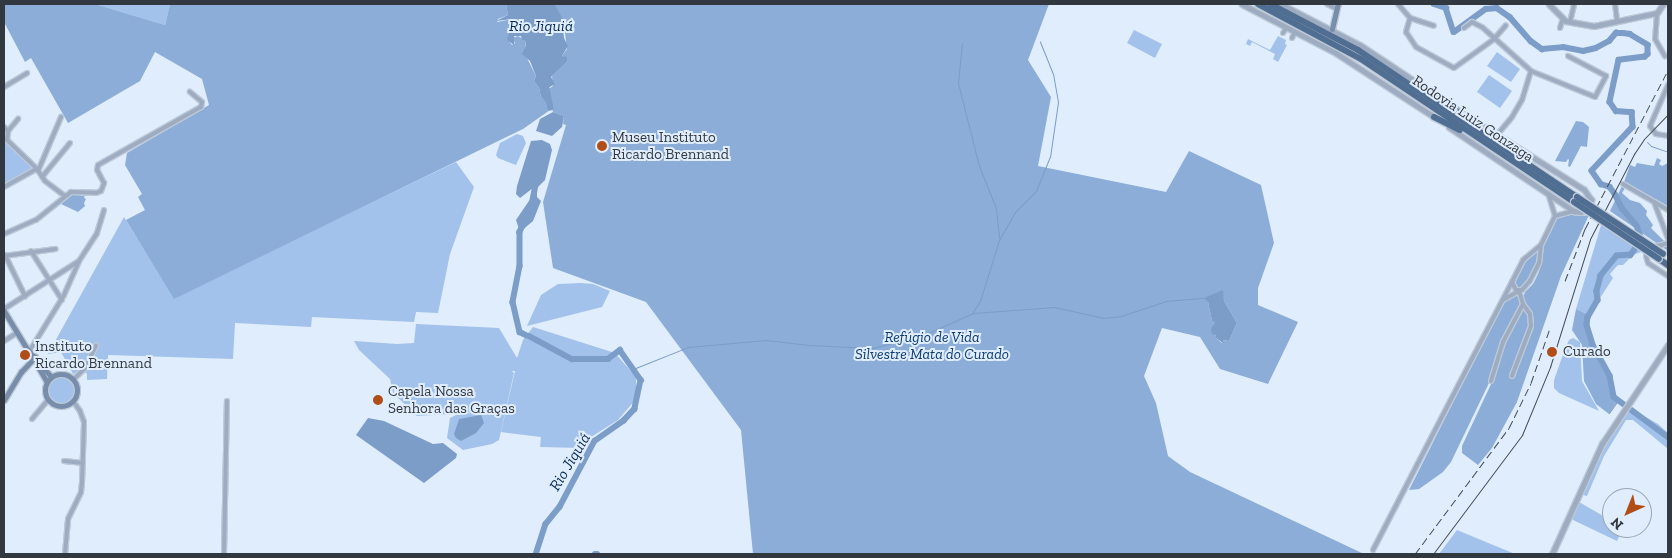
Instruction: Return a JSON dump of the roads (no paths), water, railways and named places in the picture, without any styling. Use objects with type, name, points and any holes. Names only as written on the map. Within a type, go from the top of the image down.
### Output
[{"type":"highway","name":"Rodovia Luiz Gonzaga","points":[[1258,4],[1361,59],[1479,139],[1576,199],[1664,257],[1668,265]]},
{"type":"highway","name":"Rodovia Luiz Gonzaga","points":[[1270,4],[1358,50],[1468,123],[1576,199]]},
{"type":"highway","points":[[1447,102],[1468,123]]},
{"type":"highway","points":[[1434,117],[1479,139]]},
{"type":"main road","points":[[1332,29],[1338,6]]},
{"type":"main road","points":[[4,310],[17,333],[49,380]]},
{"type":"main road","points":[[34,358],[37,366],[49,380]]},
{"type":"main road","points":[[4,400],[34,358]]},
{"type":"main road","points":[[26,367],[37,366]]},
{"type":"main road","points":[[63,374],[73,380],[76,389],[73,401],[62,406],[55,405],[48,400],[45,391],[49,380],[63,374]]},
{"type":"street","points":[[1242,4],[1372,75],[1574,211]]},
{"type":"street","points":[[1281,4],[1332,29],[1382,58],[1588,193],[1591,200],[1586,208],[1579,212],[1574,211],[1555,216]]},
{"type":"street","points":[[1327,4],[1338,6]]},
{"type":"street","points":[[1398,4],[1410,18],[1434,26]]},
{"type":"street","points":[[1549,4],[1563,18],[1570,22],[1594,26],[1617,20],[1657,14]]},
{"type":"street","points":[[1570,22],[1574,4]]},
{"type":"street","points":[[1616,4],[1617,20]]},
{"type":"street","points":[[1662,4],[1657,14],[1655,39],[1665,56]]},
{"type":"street","points":[[1410,18],[1406,32],[1416,47],[1454,68],[1494,39],[1506,25]]},
{"type":"street","points":[[1560,28],[1563,18]]},
{"type":"street","points":[[1464,28],[1472,22],[1485,28],[1494,39],[1531,71],[1595,97],[1606,76],[1568,56]]},
{"type":"street","points":[[1283,33],[1287,27]]},
{"type":"street","points":[[1292,38],[1295,32]]},
{"type":"street","points":[[1497,135],[1512,117],[1522,100],[1531,71]]},
{"type":"street","points":[[4,87],[27,73]]},
{"type":"street","points":[[1668,85],[1650,126],[1656,134],[1668,136]]},
{"type":"street","points":[[4,234],[36,220],[74,191],[96,193],[101,191],[104,183],[97,166],[202,107],[202,102],[190,92]]},
{"type":"street","points":[[4,187],[38,170],[61,117]]},
{"type":"street","points":[[18,119],[8,131],[7,140],[38,170],[42,177],[65,196]]},
{"type":"street","points":[[4,127],[8,131]]},
{"type":"street","points":[[42,177],[70,143]]},
{"type":"street","points":[[1623,184],[1668,210]]},
{"type":"street","points":[[1372,550],[1523,260],[1541,245],[1555,216],[1548,193]]},
{"type":"street","points":[[1654,202],[1668,239]]},
{"type":"street","points":[[30,352],[62,300],[79,261],[97,233],[104,210]]},
{"type":"street","points":[[1668,243],[1652,248],[1646,256],[1648,263],[1668,276]]},
{"type":"street","points":[[1503,300],[1528,286],[1541,255],[1541,245]]},
{"type":"street","points":[[25,296],[4,256],[56,249]]},
{"type":"street","points":[[31,251],[62,300]]},
{"type":"street","points":[[4,310],[79,261]]},
{"type":"street","points":[[1512,282],[1514,288],[1519,291],[1530,314],[1531,326],[1512,376]]},
{"type":"street","points":[[1491,381],[1503,342],[1524,304]]},
{"type":"street","points":[[4,341],[17,333]]},
{"type":"street","points":[[73,380],[85,368],[96,345]]},
{"type":"street","points":[[1552,554],[1602,444],[1668,345]]},
{"type":"street","points":[[32,419],[48,400]]},
{"type":"street","points":[[64,554],[68,519],[82,488],[84,422],[80,411],[73,401]]},
{"type":"street","points":[[224,554],[227,401]]},
{"type":"street","points":[[64,461],[83,463]]},
{"type":"water","name":"Rio Jiquiá","points":[[506,4],[555,4],[562,18],[564,38],[568,46],[562,56],[567,57],[568,61],[551,77],[555,84],[548,88],[546,93],[551,108],[541,97],[539,88],[534,81],[536,76],[530,61],[522,54],[526,46],[525,40],[522,40],[521,36],[514,36],[514,45],[507,40],[510,30],[518,29],[517,22],[513,19],[496,21],[508,15]]},
{"type":"water","points":[[553,112],[564,116],[562,127],[552,136],[536,131],[540,119]]},
{"type":"water","points":[[542,140],[550,144],[552,150],[545,180],[537,188],[537,197],[541,201],[533,221],[520,232],[516,220],[535,192],[533,188],[520,198],[516,194],[517,186],[531,141]]},
{"type":"water","points":[[1223,290],[1224,301],[1237,323],[1229,341],[1223,340],[1223,343],[1216,338],[1216,335],[1212,334],[1211,329],[1215,323],[1212,321],[1208,302],[1204,298]]},
{"type":"water","points":[[481,415],[484,423],[476,433],[461,441],[456,438],[454,434],[459,419]]},
{"type":"water","points":[[368,418],[384,421],[433,444],[443,443],[457,454],[456,458],[424,483],[356,435]]},
{"type":"waterway","points":[[1434,4],[1446,8],[1454,32],[1486,9],[1497,8],[1510,17],[1531,41],[1542,49],[1563,47],[1583,51],[1596,48],[1609,41],[1616,33],[1630,34],[1648,45],[1648,54],[1645,57],[1619,60],[1610,102],[1616,111],[1632,112],[1633,127],[1592,171],[1601,184],[1610,187],[1622,208],[1637,226],[1642,240],[1631,255],[1617,256],[1601,276],[1597,291],[1598,300],[1588,317],[1587,325],[1593,345],[1610,376],[1614,397],[1668,437]]},
{"type":"waterway","points":[[973,312],[980,301],[999,240],[1015,212],[1036,191],[1050,157],[1058,102],[1053,74],[1040,42]]},
{"type":"waterway","points":[[962,43],[958,83],[979,166],[996,208],[999,238]]},
{"type":"waterway","name":"Rio Jiquiá","points":[[546,83],[551,108]]},
{"type":"waterway","points":[[1647,142],[1651,146],[1668,152]]},
{"type":"waterway","name":"Rio Jiquiá","points":[[532,203],[536,183]]},
{"type":"waterway","name":"Rio Jiquiá","points":[[523,226],[520,232],[520,266],[513,302],[520,332],[526,335]]},
{"type":"waterway","points":[[633,369],[688,347],[766,340],[809,345],[873,348],[926,334],[973,313],[1054,307],[1104,318],[1121,316],[1166,301],[1204,298]]},
{"type":"waterway","name":"Rio Jiquiá","points":[[529,336],[572,359],[608,359],[620,350],[641,380],[635,409],[624,421],[595,441],[560,507],[546,524],[536,554]]},
{"type":"waterway","points":[[1609,413],[1618,400]]},
{"type":"tram line","points":[[1433,554],[1522,435],[1550,367],[1590,239],[1634,154],[1644,139],[1668,114]]},
{"type":"railway","points":[[1565,281],[1585,229],[1668,70]]},
{"type":"railway","points":[[1415,554],[1509,428],[1531,383],[1550,328]]},
{"type":"place","name":"Museu Instituto Ricardo Brennand","points":[[602,146]]},
{"type":"place","name":"Curado","points":[[1552,352]]},
{"type":"place","name":"Instituto Ricardo Brennand","points":[[25,355]]},
{"type":"place","name":"Capela Nossa Senhora das Graças","points":[[378,400]]},
{"type":"park label","name":"Refúgio de Vida Silvestre Mata do Curado","points":[[932,346]]}]
